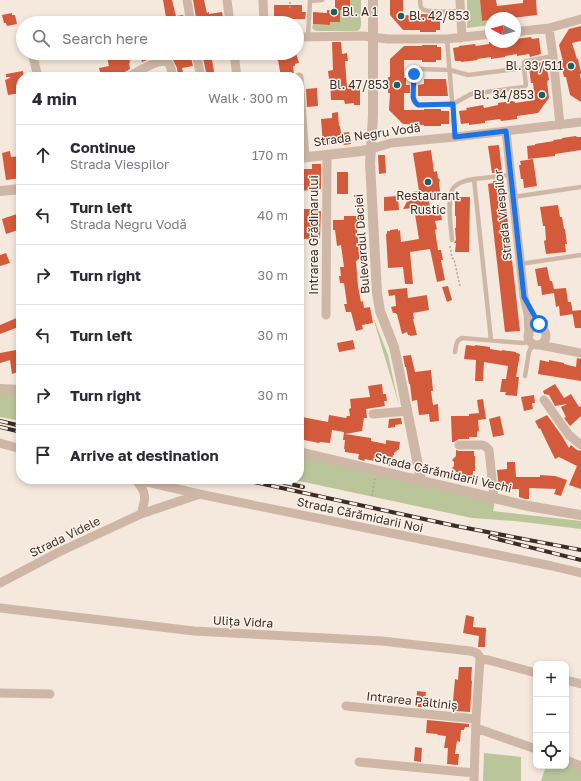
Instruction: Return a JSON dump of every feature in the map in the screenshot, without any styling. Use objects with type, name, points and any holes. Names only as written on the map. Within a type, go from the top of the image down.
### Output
[{"type":"street","points":[[187,0],[190,16]]},
{"type":"street","points":[[227,0],[229,16]]},
{"type":"street","points":[[263,0],[264,16]]},
{"type":"street","name":"Bulevardul Daciei","points":[[373,0],[373,116],[370,163],[378,302],[382,317],[394,347],[421,480]]},
{"type":"street","points":[[460,0],[462,38]]},
{"type":"street","points":[[521,31],[549,28],[581,19]]},
{"type":"street","points":[[549,28],[560,125]]},
{"type":"street","points":[[304,37],[447,39],[485,35]]},
{"type":"street","points":[[34,60],[37,72]]},
{"type":"street","points":[[197,60],[199,72]]},
{"type":"street","points":[[235,60],[236,72]]},
{"type":"street","points":[[138,72],[160,61],[169,63],[172,72]]},
{"type":"street","name":"Strada Negru Vodă","points":[[304,158],[362,151],[391,143],[581,122]]},
{"type":"street","name":"Strada Viespilor","points":[[506,131],[524,297],[533,341],[577,352]]},
{"type":"street","name":"Intrarea Grădinarului","points":[[326,315],[327,155]]},
{"type":"street","points":[[0,191],[16,189]]},
{"type":"street","name":"Strada Viespilor","points":[[524,297],[533,315],[544,330],[557,342],[577,352]]},
{"type":"street","points":[[538,327],[544,330],[546,340],[543,344],[533,341],[531,330],[538,327]]},
{"type":"street","points":[[0,389],[16,390]]},
{"type":"street","points":[[544,400],[569,435],[581,445]]},
{"type":"street","points":[[373,414],[407,411]]},
{"type":"street","points":[[0,443],[16,447]]},
{"type":"street","points":[[459,445],[482,445],[489,450],[494,498]]},
{"type":"street","name":"Strada Cărămidarii Vechi","points":[[304,453],[528,506],[581,515]]},
{"type":"street","points":[[139,484],[143,488],[145,495],[141,514]]},
{"type":"street","name":"Strada Cărămidarii Noi","points":[[156,484],[552,566],[581,574]]},
{"type":"street","name":"Strada Videle","points":[[0,583],[59,552],[141,514],[199,494]]},
{"type":"street","name":"Ulița Vidra","points":[[0,608],[194,631],[408,643],[470,650],[480,656],[480,659]]},
{"type":"street","points":[[359,762],[474,777],[480,659],[533,672]]},
{"type":"street","points":[[569,681],[581,684]]},
{"type":"street","points":[[0,693],[50,694]]},
{"type":"street","name":"Intrarea Păltiniș","points":[[346,706],[476,724],[533,748]]},
{"type":"street","points":[[569,761],[581,766]]},
{"type":"lane","points":[[308,37],[309,0],[322,0]]},
{"type":"lane","points":[[420,0],[422,9],[428,11],[460,11]]},
{"type":"lane","points":[[447,39],[455,137]]},
{"type":"lane","points":[[524,68],[468,75],[450,70],[419,70],[416,71],[414,76],[414,101],[418,105],[453,104],[471,94],[525,86],[524,62],[553,56]]},
{"type":"lane","points":[[452,240],[449,202],[450,195],[454,187],[474,179],[511,175]]},
{"type":"lane","points":[[474,179],[491,340]]},
{"type":"lane","points":[[513,197],[581,187]]},
{"type":"lane","points":[[520,264],[581,255]]},
{"type":"lane","points":[[456,352],[457,341],[459,338],[523,343],[533,341]]},
{"type":"lane","points":[[525,376],[529,350],[533,341]]},
{"type":"path","points":[[290,0],[290,8]]},
{"type":"path","points":[[372,496],[377,470]]},
{"type":"green space","points":[[350,0],[361,0],[360,29],[357,31],[317,31],[312,28],[313,24],[330,25],[330,22],[339,22],[340,10],[348,10]]},
{"type":"green space","points":[[467,0],[480,0],[482,21],[485,21],[485,26],[467,28]]},
{"type":"green space","points":[[372,314],[388,355],[399,405]]},
{"type":"green space","points":[[0,393],[16,393],[16,420],[0,417]]},
{"type":"green space","points":[[304,457],[495,501],[493,511],[581,521],[581,529],[515,521],[472,518],[304,482]]},
{"type":"green space","points":[[484,753],[521,757],[521,781],[483,781]]},
{"type":"green space","points":[[569,764],[581,768],[581,781],[541,781],[545,769],[569,769]]},
{"type":"building","points":[[163,0],[172,0],[176,16],[166,16]]},
{"type":"building","points":[[193,0],[204,0],[207,13],[222,12],[223,16],[196,16]]},
{"type":"building","name":"Bl. A 1","points":[[335,0],[350,0],[348,10],[340,10],[340,22],[330,22],[330,25],[313,24],[313,12],[327,13],[327,10],[335,10]]},
{"type":"building","name":"Bl. 42/853","points":[[390,0],[403,0],[403,15],[440,15],[440,30],[436,30],[436,32],[420,32],[420,30],[403,30],[390,15]]},
{"type":"building","points":[[480,0],[496,0],[497,6],[523,3],[523,0],[536,0],[537,15],[521,17],[521,12],[485,12],[485,21],[482,21]]},
{"type":"building","points":[[274,5],[302,5],[302,12],[306,12],[305,19],[304,16],[274,16]]},
{"type":"building","points":[[12,13],[12,15],[15,15],[16,24],[7,26],[6,23],[4,23],[2,15]]},
{"type":"building","name":"Bl. 33/511","points":[[581,26],[581,41],[572,43],[581,72],[581,102],[570,95],[566,77],[564,77],[563,73],[561,63],[563,62],[559,45],[569,29]]},
{"type":"building","points":[[521,38],[539,38],[541,54],[530,57],[529,54],[517,56],[517,54],[491,59],[491,57],[461,62],[455,61],[453,48],[475,44],[476,46],[485,45],[485,48],[521,48]]},
{"type":"building","points":[[332,42],[341,42],[342,54],[347,53],[348,61],[345,61],[347,87],[360,86],[360,105],[354,105],[354,103],[345,104],[344,100],[331,100],[328,71],[333,70]]},
{"type":"building","name":"Bl. 47/853","points":[[437,45],[437,47],[441,47],[441,60],[436,60],[436,62],[422,62],[422,60],[404,60],[404,78],[406,78],[406,85],[410,85],[410,93],[404,93],[404,110],[441,109],[441,111],[449,111],[449,124],[441,124],[441,126],[424,126],[403,124],[389,110],[390,93],[388,93],[388,77],[390,77],[390,59],[404,46]]},
{"type":"building","points":[[108,60],[129,60],[130,69],[125,72],[100,72],[99,68],[109,66]]},
{"type":"building","points":[[173,60],[192,60],[193,66],[182,68],[183,72],[177,72]]},
{"type":"building","points":[[203,60],[212,60],[214,72],[206,72]]},
{"type":"building","points":[[278,60],[298,60],[299,63],[293,66],[294,72],[280,72]]},
{"type":"building","name":"Bl. 34/853","points":[[544,62],[545,65],[547,65],[549,98],[538,113],[517,116],[517,119],[501,121],[500,119],[469,125],[469,123],[461,124],[459,111],[467,110],[466,108],[483,105],[484,108],[498,105],[498,103],[512,101],[515,103],[535,100],[529,68],[531,67],[531,64]]},
{"type":"building","points":[[16,72],[16,94],[8,95],[5,80],[10,77],[6,77],[6,74]]},
{"type":"building","points":[[424,79],[446,79],[448,96],[418,96],[418,85],[424,84]]},
{"type":"building","points":[[317,88],[318,106],[307,107],[306,89]]},
{"type":"building","points":[[338,112],[341,133],[349,132],[351,144],[344,145],[343,143],[323,145],[321,119],[332,118],[332,113]]},
{"type":"building","points":[[576,136],[581,137],[581,150],[555,154],[555,156],[528,159],[527,146]]},
{"type":"building","points":[[499,145],[502,172],[492,173],[488,146]]},
{"type":"building","points":[[431,150],[434,172],[437,171],[438,178],[440,180],[441,198],[429,200],[431,215],[441,214],[442,220],[435,221],[437,229],[435,230],[438,250],[441,250],[443,260],[441,260],[445,280],[437,282],[430,249],[410,252],[413,284],[405,284],[403,267],[388,268],[386,234],[387,231],[398,229],[398,231],[400,230],[401,242],[419,239],[414,208],[403,209],[412,195],[412,192],[419,191],[413,153]]},
{"type":"building","points":[[10,151],[11,157],[16,156],[16,179],[6,180],[2,153]]},
{"type":"building","points":[[378,155],[385,155],[386,173],[379,174]]},
{"type":"building","points":[[533,159],[537,186],[524,188],[523,179],[521,179],[519,165],[521,165],[520,161]]},
{"type":"building","points":[[312,164],[321,164],[321,189],[304,191],[304,169],[312,169]]},
{"type":"building","points":[[337,172],[348,172],[348,194],[337,194]]},
{"type":"building","points":[[503,180],[520,331],[505,332],[488,184],[493,183],[493,181]]},
{"type":"building","points":[[398,196],[399,210],[384,211],[384,197]]},
{"type":"building","points":[[456,197],[470,197],[469,252],[455,252]]},
{"type":"building","points":[[558,205],[560,217],[562,217],[565,229],[567,244],[565,244],[566,252],[546,254],[544,241],[546,240],[545,226],[543,226],[540,207]]},
{"type":"building","points":[[304,209],[321,211],[320,238],[304,239]]},
{"type":"building","points":[[16,214],[16,231],[6,234],[2,219]]},
{"type":"building","points":[[344,216],[357,216],[360,256],[356,261],[358,286],[361,302],[363,301],[364,308],[370,307],[373,323],[362,325],[363,329],[356,331],[351,312],[346,312],[344,304],[347,304],[344,283],[340,283],[339,276],[341,276],[340,267],[344,267],[341,245],[337,246],[335,230],[333,230],[333,220],[344,220]]},
{"type":"building","points":[[6,253],[10,263],[0,266],[0,255]]},
{"type":"building","points":[[547,267],[550,281],[552,281],[554,289],[566,288],[568,302],[571,302],[573,314],[560,316],[559,306],[556,307],[554,293],[542,295],[541,286],[538,286],[535,269]]},
{"type":"building","points":[[448,286],[452,300],[447,302],[442,287]]},
{"type":"building","points":[[407,288],[408,298],[427,295],[429,310],[413,313],[417,335],[410,336],[407,332],[402,334],[397,314],[393,313],[391,307],[396,306],[395,295],[389,296],[388,290]]},
{"type":"building","points":[[581,310],[581,328],[575,328],[572,311]]},
{"type":"building","points":[[16,318],[16,328],[0,334],[0,325]]},
{"type":"building","points":[[353,340],[355,349],[339,352],[337,343]]},
{"type":"building","points":[[466,345],[490,347],[490,349],[516,352],[520,354],[516,377],[519,377],[517,396],[505,395],[506,392],[500,392],[502,379],[506,379],[508,366],[484,362],[483,381],[475,381],[476,360],[464,359]]},
{"type":"building","points":[[16,350],[16,373],[12,374],[10,360],[0,363],[0,353]]},
{"type":"building","points":[[411,355],[415,372],[431,370],[433,405],[438,404],[439,421],[430,422],[429,414],[419,415],[417,400],[412,401],[410,384],[403,356]]},
{"type":"building","points":[[577,358],[581,359],[581,381],[538,374],[540,360],[549,362],[549,360],[576,367]]},
{"type":"building","points":[[382,384],[383,394],[386,394],[387,401],[384,401],[385,406],[366,409],[367,418],[364,418],[362,431],[345,434],[371,438],[371,441],[386,444],[386,440],[400,442],[399,449],[393,455],[391,466],[365,459],[364,461],[358,459],[359,454],[345,452],[345,440],[343,440],[344,432],[332,430],[330,443],[319,443],[304,440],[304,417],[328,422],[329,415],[346,418],[347,416],[350,416],[350,399],[370,397],[368,386]]},
{"type":"building","points":[[555,384],[564,398],[571,394],[579,407],[581,406],[581,416],[570,426],[564,418],[566,417],[561,407],[567,404],[555,406],[549,395],[544,394],[543,391]]},
{"type":"building","points":[[534,395],[535,403],[532,403],[533,409],[524,411],[521,397]]},
{"type":"building","points":[[483,399],[486,419],[478,420],[479,431],[477,432],[477,437],[459,439],[452,442],[451,416],[469,416],[469,414],[479,413],[477,400]]},
{"type":"building","points":[[547,415],[569,448],[571,445],[577,450],[581,451],[581,489],[569,485],[577,466],[559,457],[555,459],[535,421]]},
{"type":"building","points":[[500,416],[504,435],[493,437],[489,419]]},
{"type":"building","points":[[401,418],[402,424],[388,428],[389,419]]},
{"type":"building","points":[[456,450],[474,451],[475,471],[473,471],[473,478],[465,478],[455,475],[456,471],[452,468],[454,466],[454,462],[452,460],[456,456]]},
{"type":"building","points":[[507,462],[515,462],[516,477],[540,477],[540,475],[555,476],[567,480],[561,496],[554,494],[556,489],[529,488],[529,499],[519,497],[519,489],[508,488],[499,490],[497,470],[507,469]]},
{"type":"building","points":[[466,615],[474,617],[473,627],[486,628],[485,647],[478,647],[479,636],[463,633]]},
{"type":"building","points":[[459,667],[472,667],[470,712],[456,711],[457,701],[453,701],[455,679],[458,680]]},
{"type":"building","points":[[417,691],[426,692],[422,707],[416,707]]},
{"type":"building","points":[[427,720],[469,724],[469,727],[465,727],[464,730],[461,730],[460,742],[457,741],[455,754],[459,754],[458,765],[447,764],[448,748],[444,748],[446,736],[426,733]]},
{"type":"building","points":[[415,747],[422,748],[421,762],[414,761]]},
{"type":"railway","points":[[0,421],[16,425]]},
{"type":"railway","points":[[0,427],[16,431]]},
{"type":"railway","points":[[263,484],[456,526],[581,550]]},
{"type":"railway","points":[[290,484],[303,487]]},
{"type":"railway","points":[[490,537],[581,560]]},
{"type":"place","name":"Bl. A 1","points":[[334,12]]},
{"type":"place","name":"Bl. 42/853","points":[[401,16]]},
{"type":"place","name":"Bl. 33/511","points":[[571,66]]},
{"type":"place","name":"Bl. 47/853","points":[[397,85]]},
{"type":"place","name":"Bl. 34/853","points":[[542,95]]},
{"type":"place","name":"Restaurant Rustic","points":[[428,182]]},
{"type":"route","points":[[414,74],[413,97],[416,104],[453,104],[455,137],[506,131],[524,297],[539,324]]}]
